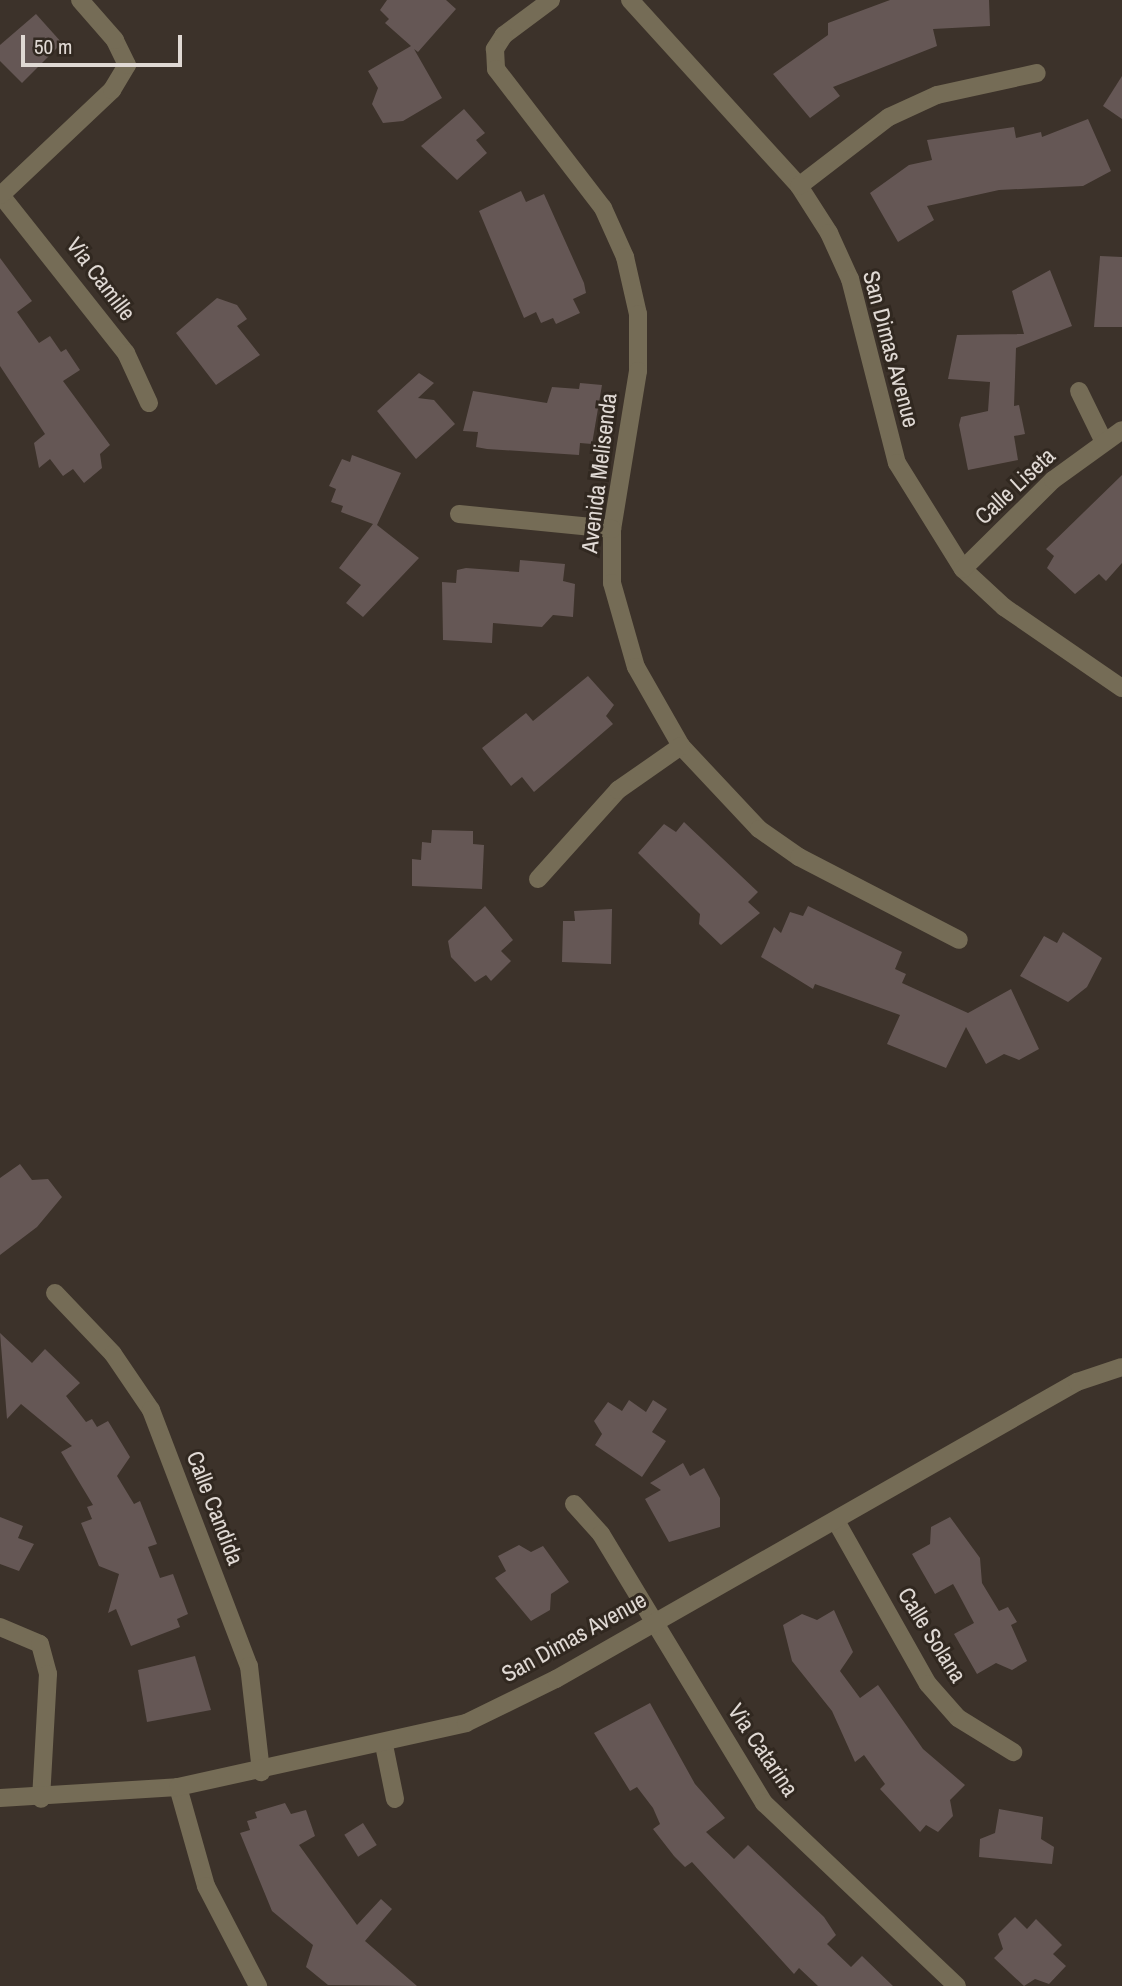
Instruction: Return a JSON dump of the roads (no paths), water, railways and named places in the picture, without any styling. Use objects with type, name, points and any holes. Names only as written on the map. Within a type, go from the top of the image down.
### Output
[{"type":"street","points":[[1,195],[112,90],[127,65],[116,40],[80,0]]},
{"type":"street","name":"Avenida Melisenda","points":[[551,0],[504,35],[495,49],[496,69],[525,114],[574,166],[625,257],[638,314],[638,371],[612,529],[620,625],[655,708],[718,792],[799,858],[959,940]]},
{"type":"street","name":"San Dimas Avenue","points":[[630,0],[799,186],[850,279],[897,463],[963,569],[1004,607],[1122,688]]},
{"type":"street","points":[[799,186],[889,117],[937,94],[1037,73]]},
{"type":"street","name":"Via Camille","points":[[1,195],[126,353],[149,403]]},
{"type":"street","points":[[1079,391],[1104,442]]},
{"type":"street","name":"Calle Liseta","points":[[963,569],[1053,480],[1122,430]]},
{"type":"street","points":[[459,514],[612,529]]},
{"type":"street","points":[[538,878],[618,790],[681,746]]},
{"type":"street","name":"Calle Candida","points":[[55,1293],[113,1354],[151,1410],[249,1666],[261,1772]]},
{"type":"street","name":"San Dimas Avenue","points":[[0,1798],[41,1799],[178,1787],[384,1745],[466,1723],[556,1679],[653,1621],[836,1521],[1076,1382],[1122,1367]]},
{"type":"street","name":"Via Catarina","points":[[574,1504],[601,1534],[764,1803],[957,1986]]},
{"type":"street","name":"Calle Solana","points":[[836,1521],[928,1684],[958,1718],[1013,1752]]},
{"type":"street","points":[[0,1627],[40,1644],[48,1674],[41,1799]]},
{"type":"street","points":[[384,1745],[395,1799]]},
{"type":"street","points":[[178,1787],[206,1886],[258,1986]]}]
